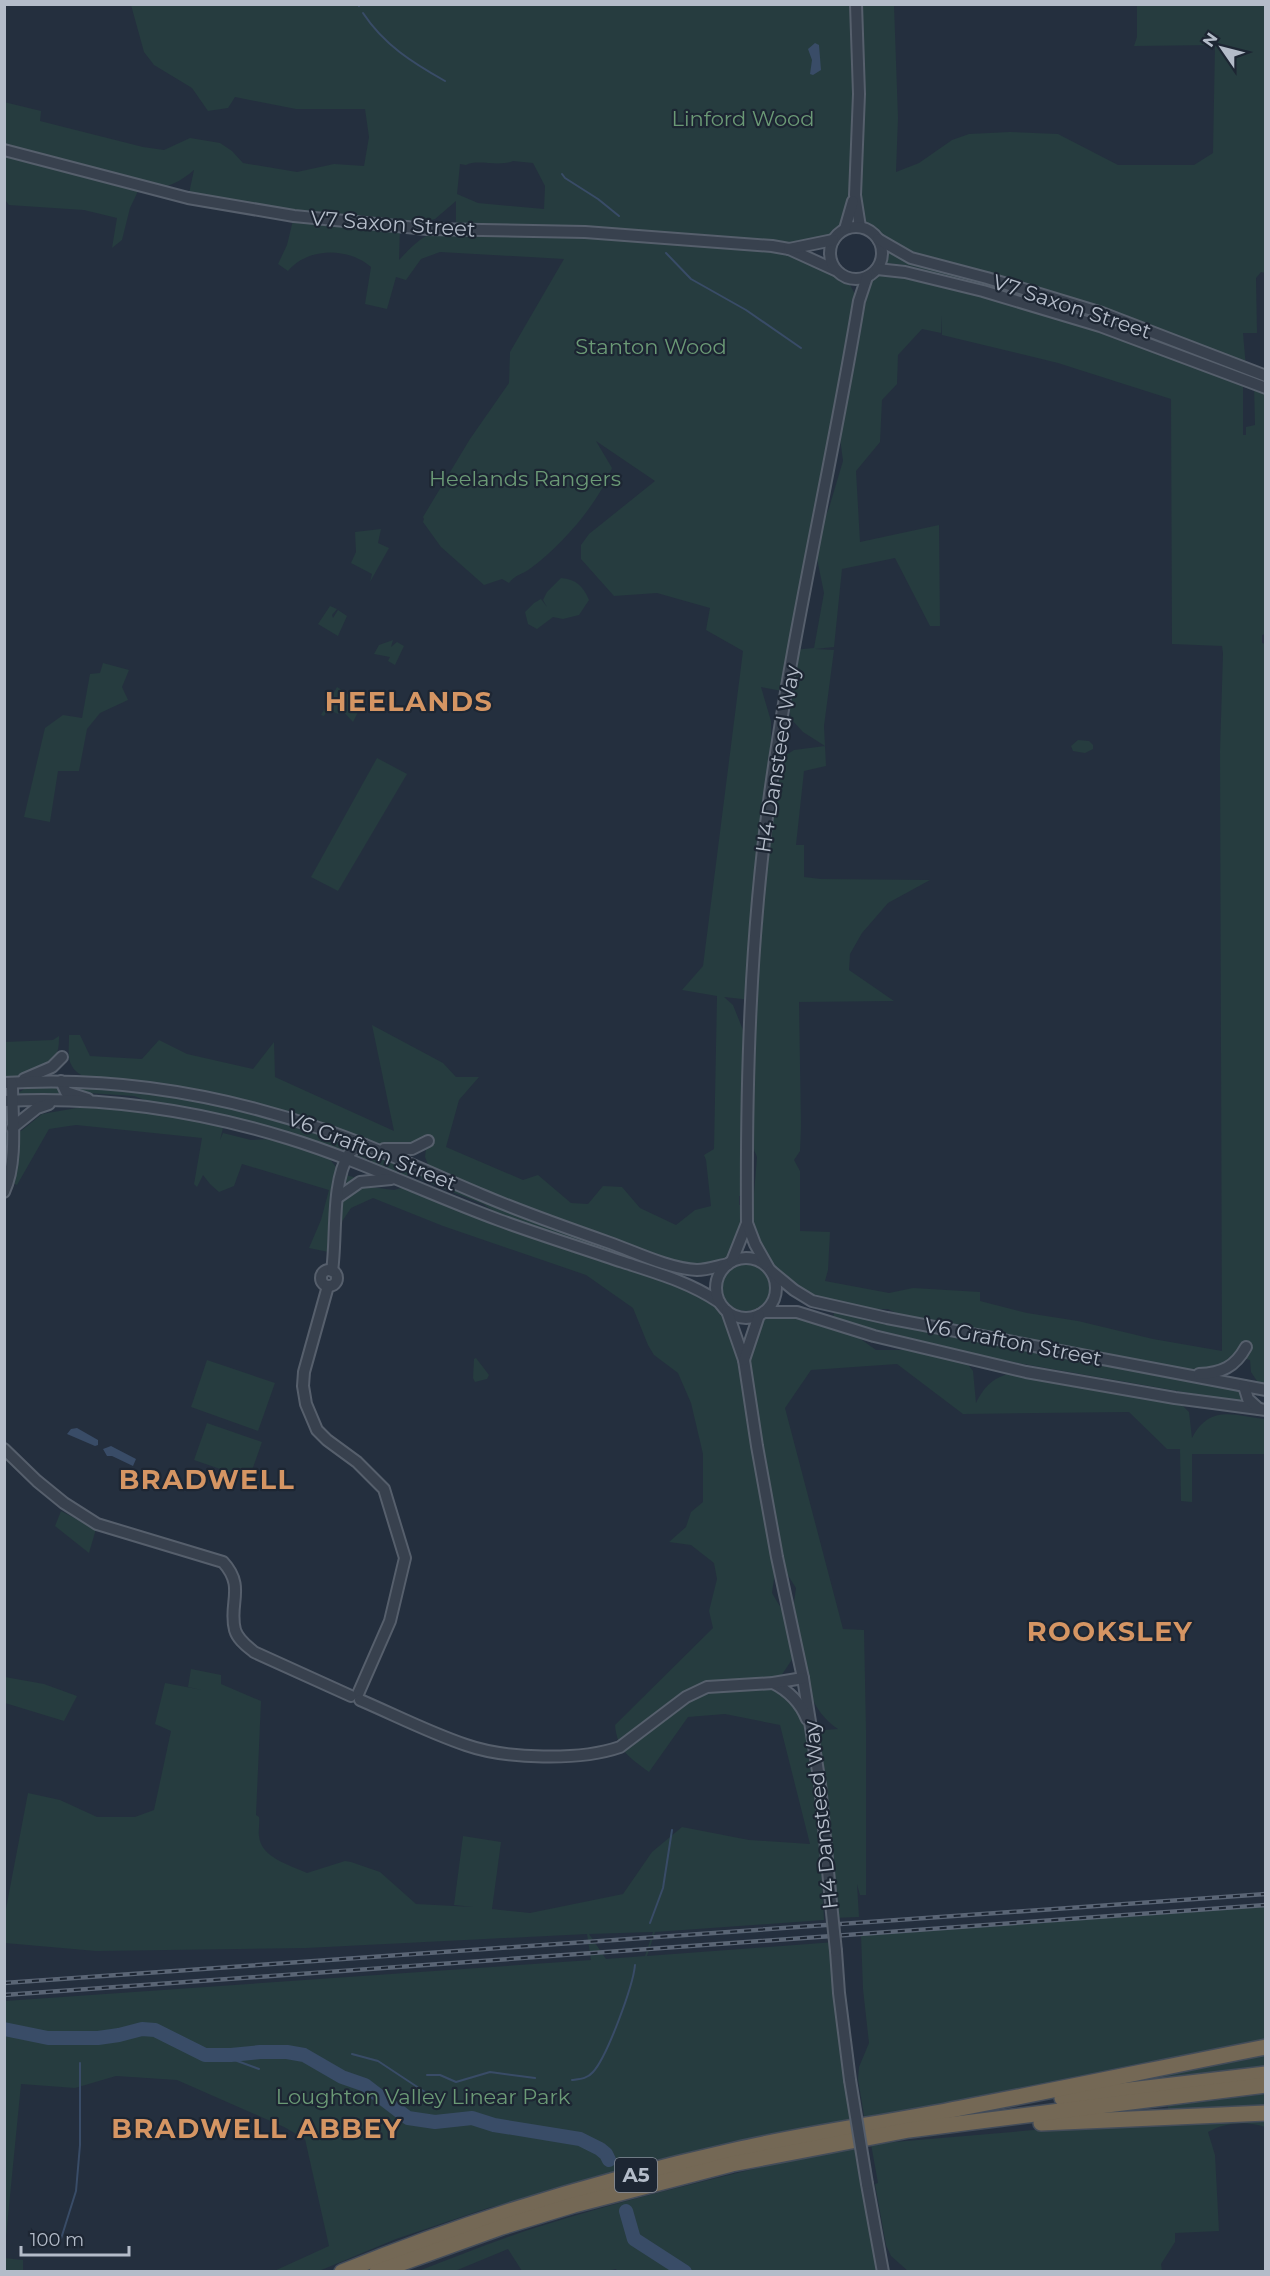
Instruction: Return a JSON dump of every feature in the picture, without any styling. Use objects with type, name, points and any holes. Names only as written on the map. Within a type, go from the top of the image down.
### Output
[{"type":"highway","points":[[939,2112],[1266,2046]]},
{"type":"highway","name":"A5","points":[[342,2271],[490,2217],[615,2180],[736,2150],[939,2112],[1266,2074]]},
{"type":"highway","name":"A5","points":[[377,2271],[502,2227],[621,2192],[732,2164],[909,2130],[1266,2085]]},
{"type":"highway","points":[[909,2130],[1266,2113]]},
{"type":"street","points":[[856,4],[859,94],[855,192],[860,227]]},
{"type":"street","name":"V7 Saxon Street","points":[[4,150],[188,198],[251,210],[427,230],[585,232],[760,245],[783,248],[835,270]]},
{"type":"street","points":[[855,192],[845,229],[833,240],[829,255],[835,270],[847,279],[859,301]]},
{"type":"street","points":[[845,229],[860,227],[874,234],[878,239],[882,254],[877,269],[867,278],[847,279]]},
{"type":"street","name":"V7 Saxon Street","points":[[878,239],[911,258],[1102,313],[1266,376]]},
{"type":"street","name":"V7 Saxon Street","points":[[783,248],[833,240]]},
{"type":"street","name":"V7 Saxon Street","points":[[877,269],[914,274],[983,291],[1100,326],[1266,388]]},
{"type":"street","name":"H4 Dansteed Way","points":[[770,1269],[755,1244],[747,1219],[748,1042],[759,893],[770,794],[792,663],[859,301],[867,278]]},
{"type":"street","points":[[4,1192],[12,1159],[12,1128],[8,1101],[11,1083],[43,1073],[52,1068],[62,1057]]},
{"type":"street","points":[[61,1081],[62,1088],[66,1092],[105,1103]]},
{"type":"street","name":"V6 Grafton Street","points":[[11,1083],[61,1081],[175,1091],[262,1109],[369,1147],[565,1228],[646,1256],[694,1270],[730,1262]]},
{"type":"street","name":"V6 Grafton Street","points":[[8,1101],[105,1103],[169,1110],[289,1138],[499,1220],[687,1283],[723,1307]]},
{"type":"street","points":[[12,1128],[37,1108],[57,1102]]},
{"type":"street","points":[[356,1697],[390,1621],[405,1558],[384,1490],[357,1462],[327,1440],[318,1430],[306,1404],[304,1372],[328,1286],[322,1282],[322,1275],[326,1270],[332,1271],[337,1198],[347,1160],[353,1150],[369,1147],[402,1151],[428,1142]]},
{"type":"street","points":[[413,1166],[413,1176],[417,1183],[435,1195]]},
{"type":"street","points":[[337,1198],[360,1182],[394,1179]]},
{"type":"street","name":"H4 Dansteed Way","points":[[730,1262],[747,1219]]},
{"type":"street","points":[[750,1258],[770,1269],[776,1284],[776,1293],[774,1300],[762,1314],[747,1318],[739,1317],[723,1307],[716,1282],[719,1274],[730,1262],[750,1258]]},
{"type":"street","name":"V6 Grafton Street","points":[[770,1269],[794,1290],[812,1301],[887,1318],[1264,1390]]},
{"type":"street","name":"H4 Dansteed Way","points":[[723,1307],[744,1361],[759,1457],[812,1731],[820,1784],[850,2080],[883,2271]]},
{"type":"street","name":"V6 Grafton Street","points":[[762,1314],[787,1311],[885,1339],[1026,1371],[1175,1398],[1262,1410]]},
{"type":"street","name":"H4 Dansteed Way","points":[[744,1361],[762,1314]]},
{"type":"street","points":[[1184,1375],[1224,1371],[1239,1359],[1246,1347]]},
{"type":"street","points":[[1244,1386],[1248,1400],[1262,1410]]},
{"type":"street","points":[[4,1449],[64,1503],[97,1524],[223,1562],[232,1572],[235,1585],[235,1630],[243,1643],[254,1652],[467,1746],[508,1754],[571,1756],[608,1752],[620,1748],[686,1697],[707,1687],[773,1683],[803,1678]]},
{"type":"street","points":[[773,1683],[785,1689],[795,1699],[803,1710],[812,1731]]},
{"type":"green space","points":[[131,5],[894,5],[898,118],[896,172],[919,163],[952,140],[969,134],[1010,132],[1058,134],[1118,165],[1194,165],[1213,153],[1215,45],[1134,46],[1137,37],[1137,5],[1265,5],[1265,273],[1261,272],[1256,278],[1257,333],[1243,333],[1246,368],[1159,336],[911,258],[878,239],[867,229],[860,227],[855,197],[845,229],[833,240],[790,249],[835,269],[847,279],[858,300],[867,277],[877,269],[983,291],[1243,380],[1243,435],[1246,435],[1246,427],[1255,425],[1254,385],[1265,389],[1266,634],[1262,635],[1262,643],[1266,644],[1265,1390],[1251,1372],[1250,1360],[1240,1357],[1231,1367],[1184,1375],[920,1325],[888,1309],[846,1309],[812,1301],[771,1271],[747,1224],[732,1261],[706,1269],[660,1260],[644,1250],[484,1196],[432,1174],[425,1157],[427,1142],[374,1149],[262,1109],[241,1098],[217,1099],[85,1077],[74,1069],[69,1054],[69,1035],[80,1035],[90,1056],[142,1059],[159,1040],[187,1054],[253,1069],[274,1042],[275,1077],[394,1131],[372,1025],[443,1063],[456,1077],[479,1077],[459,1100],[446,1147],[523,1180],[538,1175],[571,1203],[588,1204],[603,1186],[622,1187],[640,1208],[676,1225],[695,1210],[711,1206],[704,1155],[714,1149],[717,996],[682,990],[703,966],[743,651],[706,630],[710,608],[657,593],[614,596],[581,559],[581,545],[589,534],[655,481],[596,441],[612,468],[598,496],[555,548],[509,583],[502,579],[484,585],[441,547],[423,522],[423,517],[470,439],[509,383],[510,352],[564,259],[440,252],[421,259],[406,280],[396,277],[387,309],[365,304],[371,267],[362,260],[328,252],[306,257],[288,271],[278,264],[287,245],[294,216],[188,198],[194,170],[182,179],[163,187],[140,187],[130,208],[122,240],[112,248],[117,218],[84,210],[9,205],[5,200],[4,102],[41,111],[40,121],[143,147],[164,150],[190,138],[220,143],[232,151],[243,163],[297,172],[334,164],[364,166],[369,137],[365,109],[296,109],[235,97],[228,108],[208,111],[192,88],[154,65],[144,52]],"holes":[[[513,161],[533,163],[545,186],[544,209],[478,203],[457,194],[460,164]],[[456,201],[456,230],[430,234],[399,260],[400,227],[435,219]],[[941,315],[942,335],[1058,363],[1171,399],[1172,644],[1222,646],[1223,653],[1220,751],[1222,1351],[1153,1339],[1078,1321],[1027,1313],[980,1301],[980,1292],[913,1288],[889,1293],[825,1281],[828,1270],[830,1232],[800,1231],[800,1171],[794,1160],[800,1151],[801,1126],[799,1002],[894,1001],[849,970],[850,954],[862,933],[888,903],[930,880],[804,877],[804,845],[796,845],[804,771],[826,766],[824,726],[834,650],[815,649],[834,647],[842,569],[895,558],[930,626],[940,626],[939,525],[860,542],[856,471],[880,442],[882,400],[897,384],[898,355],[922,329],[941,333]],[[838,423],[843,461],[829,508],[816,539]],[[814,544],[824,593],[814,648],[793,650]],[[761,687],[787,692],[791,719],[803,732],[825,746],[794,750],[783,757],[779,766],[761,935],[751,996],[748,939],[771,741],[771,721]],[[724,997],[751,1000],[747,1040],[733,1005]],[[747,1133],[757,1157],[753,1205],[739,1205],[739,1196],[747,1195]]]},
{"type":"green space","points":[[887,250],[1106,319],[1222,362],[1221,365],[1032,299],[906,265],[886,263]]},
{"type":"green space","points":[[381,529],[378,543],[389,548],[370,582],[372,574],[351,563],[356,552],[355,532]]},
{"type":"green space","points":[[561,578],[575,582],[587,595],[589,600],[579,615],[563,619],[553,617],[537,629],[528,624],[525,612],[541,599],[547,607],[543,600],[547,592]]},
{"type":"green space","points":[[330,606],[337,609],[332,615],[333,618],[338,610],[347,616],[338,636],[318,624]]},
{"type":"green space","points":[[393,640],[391,647],[397,642],[404,646],[395,665],[388,661],[390,657],[374,654],[379,645]]},
{"type":"green space","points":[[103,663],[129,670],[122,687],[128,700],[100,713],[87,729],[79,771],[58,771],[50,822],[24,817],[45,728],[63,715],[82,718],[90,674],[100,673]]},
{"type":"green space","points":[[337,687],[345,692],[338,696],[340,700],[345,693],[360,700],[361,706],[353,722],[341,709],[338,714],[328,709],[324,716],[321,715]]},
{"type":"green space","points":[[1078,740],[1089,741],[1093,749],[1085,753],[1073,751],[1071,746]]},
{"type":"green space","points":[[377,758],[407,774],[338,891],[311,877]]},
{"type":"green space","points":[[59,1036],[57,1053],[47,1066],[26,1075],[5,1078],[4,1042],[53,1040]]},
{"type":"green space","points":[[57,1087],[62,1095],[19,1097],[18,1093],[26,1088]]},
{"type":"green space","points":[[66,1087],[155,1095],[222,1106],[272,1119],[354,1146],[346,1155],[159,1105],[134,1096],[74,1092]]},
{"type":"green space","name":"Loughton Valley Linear Park","points":[[5,1101],[12,1101],[12,1128],[21,1131],[42,1114],[105,1103],[212,1118],[223,1128],[220,1140],[223,1133],[251,1140],[289,1138],[329,1158],[336,1167],[337,1177],[342,1174],[357,1178],[363,1186],[394,1190],[411,1185],[622,1262],[719,1302],[727,1311],[744,1359],[759,1315],[787,1311],[855,1335],[876,1350],[920,1347],[963,1358],[973,1371],[976,1403],[990,1384],[999,1377],[1012,1373],[1175,1398],[1189,1412],[1192,1438],[1199,1427],[1215,1416],[1234,1414],[1265,1419],[1265,1454],[1192,1454],[1192,1502],[1181,1501],[1180,1449],[1167,1449],[1129,1412],[963,1414],[897,1364],[811,1370],[785,1408],[843,1629],[864,1630],[866,1895],[860,1895],[857,1884],[859,1917],[832,1918],[812,1731],[838,1729],[815,1705],[806,1685],[797,1652],[781,1676],[768,1679],[733,1680],[710,1686],[775,1689],[781,1691],[800,1709],[807,1727],[817,1796],[824,1920],[655,1932],[647,1956],[835,1942],[857,2122],[488,2208],[396,2239],[319,2271],[272,2272],[329,2246],[305,2139],[284,2127],[177,2080],[116,2076],[75,2088],[21,2084],[5,2247],[5,2001],[591,1960],[587,1934],[306,1948],[96,1951],[5,1943],[5,1914],[28,1793],[60,1800],[97,1817],[135,1817],[154,1810],[171,1731],[155,1724],[165,1683],[202,1690],[188,1687],[191,1669],[221,1675],[221,1684],[261,1701],[256,1815],[259,1817],[259,1836],[265,1850],[277,1860],[307,1873],[345,1861],[380,1872],[416,1904],[473,1907],[454,1905],[463,1836],[501,1842],[492,1909],[530,1913],[623,1894],[652,1852],[682,1827],[749,1840],[810,1844],[780,1725],[725,1714],[688,1717],[649,1772],[630,1758],[618,1741],[615,1725],[713,1628],[709,1611],[717,1579],[714,1563],[691,1545],[669,1542],[686,1527],[691,1512],[703,1502],[703,1454],[691,1403],[678,1373],[654,1355],[633,1308],[586,1275],[443,1226],[373,1198],[351,1208],[339,1226],[333,1253],[309,1248],[321,1220],[329,1190],[242,1164],[234,1186],[219,1192],[203,1175],[197,1187],[194,1184],[202,1138],[76,1125],[49,1129],[17,1185],[5,1180]],"holes":[[[777,1558],[796,1588],[791,1625],[772,1593]],[[653,1932],[645,1956],[606,1959],[589,1934]]]},
{"type":"green space","points":[[363,1150],[407,1169],[411,1182],[352,1158]]},
{"type":"green space","points":[[419,1174],[531,1220],[646,1261],[645,1265],[501,1216],[483,1204],[422,1180]]},
{"type":"green space","points":[[746,1263],[763,1270],[770,1287],[763,1304],[746,1311],[729,1304],[722,1287],[729,1270]]},
{"type":"green space","points":[[834,1312],[1238,1389],[1246,1403],[1001,1360],[833,1319]]},
{"type":"green space","points":[[476,1358],[489,1375],[487,1379],[475,1382],[473,1378],[474,1359]]},
{"type":"green space","points":[[207,1360],[275,1383],[258,1431],[191,1407]]},
{"type":"green space","points":[[207,1423],[262,1442],[249,1479],[194,1460]]},
{"type":"green space","points":[[61,1511],[96,1529],[89,1553],[55,1526]]},
{"type":"green space","points":[[5,1677],[44,1684],[77,1696],[64,1721],[5,1703]]},
{"type":"green space","points":[[1265,1905],[1265,2040],[865,2121],[858,2079],[859,2067],[869,2043],[863,1989],[861,1935]]},
{"type":"green space","points":[[1265,2052],[1265,2067],[1089,2088]]},
{"type":"green space","points":[[1265,2094],[1265,2106],[1168,2109],[1168,2106]]},
{"type":"green space","points":[[1265,2116],[1265,2127],[1236,2124],[1222,2126],[1208,2132],[1215,2155],[1219,2231],[1175,2233],[1175,2242],[1161,2264],[1162,2271],[908,2271],[891,2256],[886,2245],[875,2184],[878,2183],[871,2144],[1105,2124]]},
{"type":"green space","points":[[860,2143],[883,2271],[618,2272],[616,2269],[603,2272],[522,2271],[508,2249],[455,2271],[416,2272],[510,2236],[580,2214],[659,2192]]},
{"type":"green space","points":[[4,2258],[23,2260],[23,2271],[5,2271]]},
{"type":"water","points":[[815,43],[819,45],[821,70],[813,75],[810,74],[812,60],[808,49]]},
{"type":"water","points":[[77,1428],[98,1440],[98,1445],[95,1446],[67,1434],[71,1429]]},
{"type":"water","points":[[111,1446],[136,1459],[133,1466],[107,1456],[103,1449]]},
{"type":"waterway","points":[[363,13],[390,44],[445,81]]},
{"type":"waterway","points":[[562,174],[619,216]]},
{"type":"waterway","points":[[666,253],[691,279],[746,310],[801,348]]},
{"type":"waterway","points":[[650,1923],[663,1888],[672,1830]]},
{"type":"waterway","points":[[572,2080],[588,2076],[599,2064],[618,2021],[630,1988],[635,1965]]},
{"type":"waterway","points":[[4,2029],[48,2038],[98,2038],[142,2029],[155,2030],[205,2055],[260,2052],[287,2052],[304,2055],[342,2077],[365,2085],[408,2118],[435,2122],[472,2118],[494,2125],[580,2139],[600,2149],[609,2160]]},
{"type":"waterway","points":[[352,2054],[378,2061],[440,2102]]},
{"type":"waterway","points":[[221,2055],[259,2069]]},
{"type":"waterway","points":[[60,2242],[76,2191],[80,2145],[80,2063]]},
{"type":"waterway","points":[[427,2075],[440,2075],[456,2082],[490,2072],[535,2078]]},
{"type":"waterway","points":[[626,2211],[634,2239],[685,2272]]},
{"type":"railway","points":[[4,1983],[1266,1894]]},
{"type":"railway","points":[[4,1995],[1266,1905]]},
{"type":"district","name":"HEELANDS","points":[[409,702]]},
{"type":"district","name":"BRADWELL","points":[[207,1480]]},
{"type":"district","name":"ROOKSLEY","points":[[1110,1632]]},
{"type":"district","name":"BRADWELL ABBEY","points":[[257,2129]]},
{"type":"park label","name":"Linford Wood","points":[[743,119]]},
{"type":"park label","name":"Stanton Wood","points":[[651,347]]},
{"type":"park label","name":"Heelands Rangers","points":[[525,479]]}]
